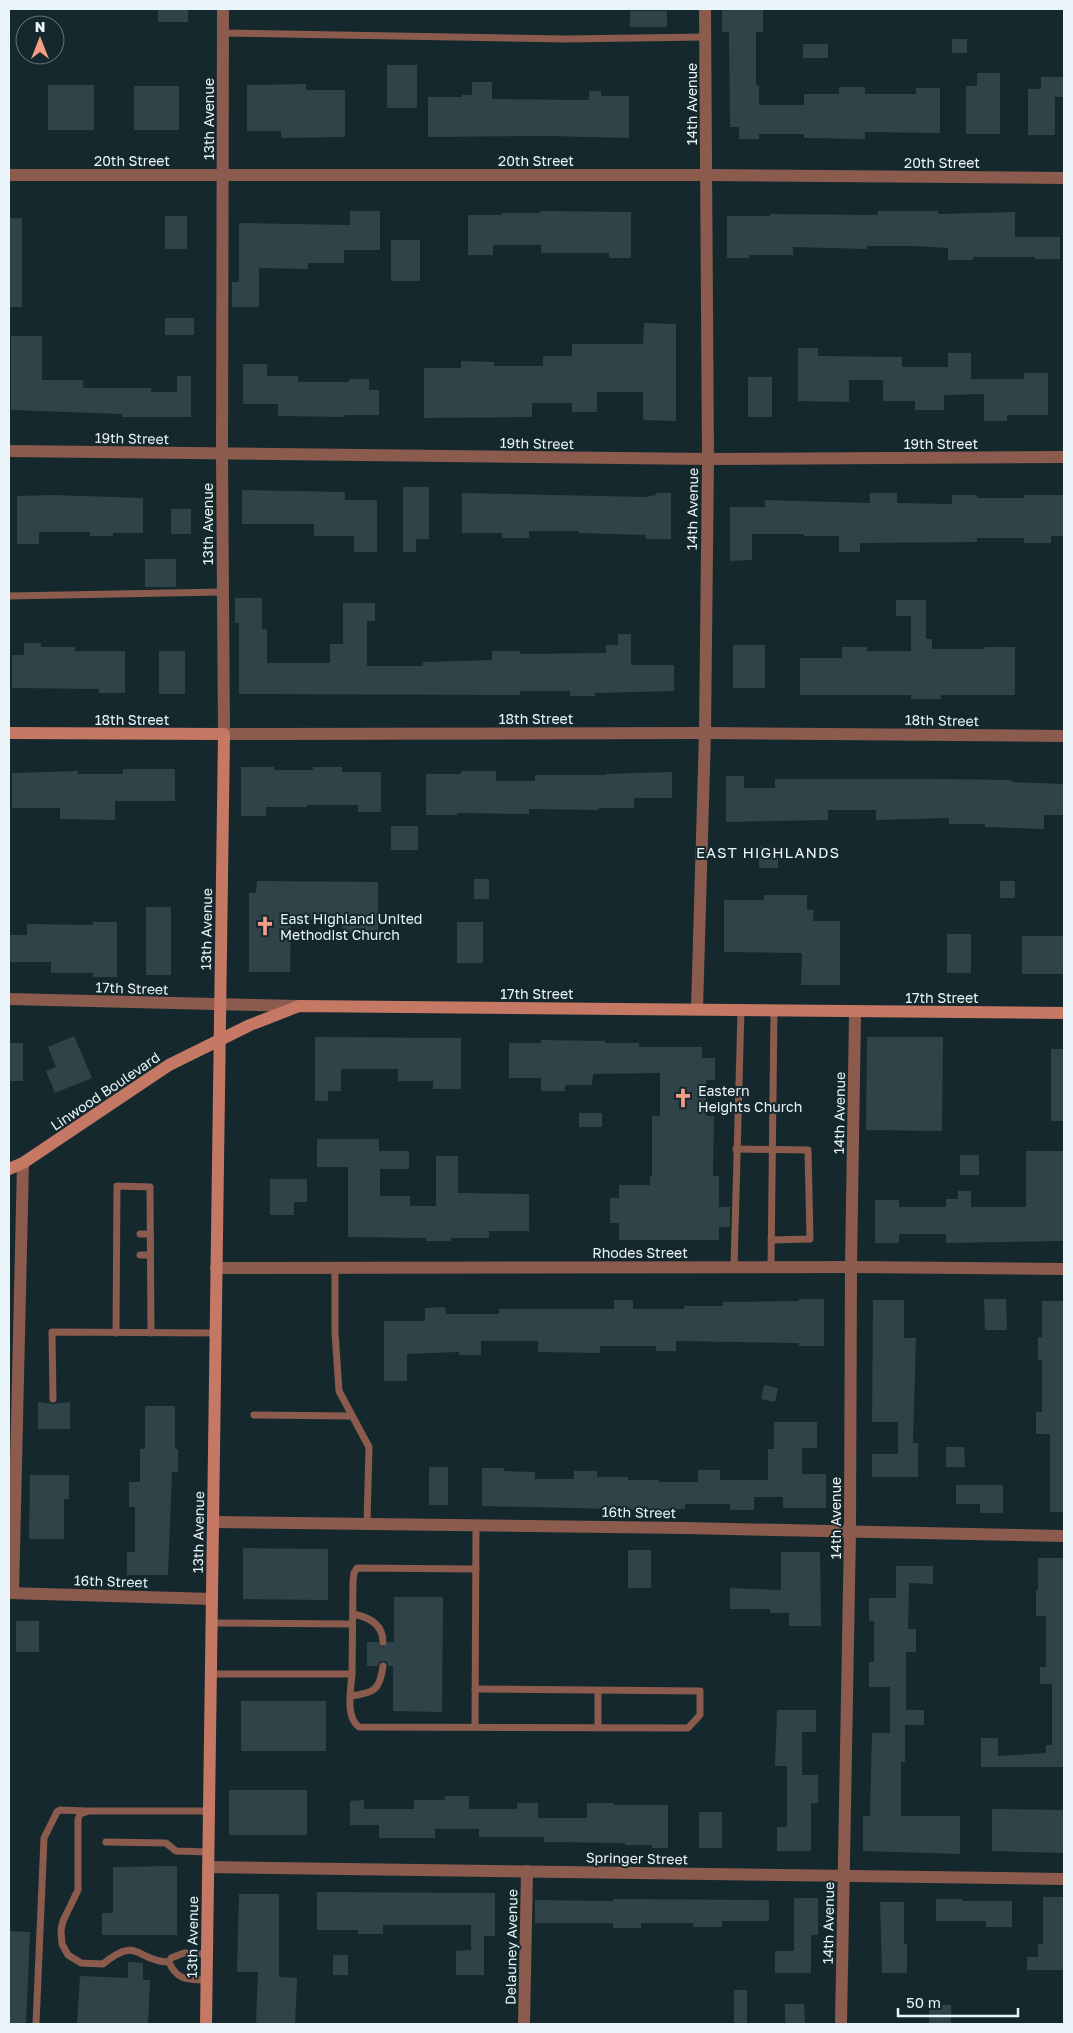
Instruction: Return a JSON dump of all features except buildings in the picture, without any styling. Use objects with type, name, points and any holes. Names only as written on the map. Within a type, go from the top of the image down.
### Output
[{"type":"street","name":"13th Avenue","points":[[206,2024],[224,734],[222,592],[223,9]]},
{"type":"street","name":"14th Avenue","points":[[697,1009],[705,733],[708,460],[705,9]]},
{"type":"street","name":"20th Street","points":[[9,175],[706,175],[1064,178]]},
{"type":"street","name":"19th Street","points":[[9,452],[708,460],[1064,457]]},
{"type":"street","name":"18th Street","points":[[9,734],[705,733],[1064,736]]},
{"type":"street","name":"17th Street","points":[[9,1000],[220,1006],[1064,1013]]},
{"type":"street","points":[[220,1040],[250,1024],[300,1006]]},
{"type":"street","name":"14th Avenue","points":[[841,2024],[850,1532],[851,1267],[856,1012]]},
{"type":"street","name":"Linwood Boulevard","points":[[9,1169],[23,1163],[170,1065],[220,1040]]},
{"type":"street","points":[[11,1593],[23,1163]]},
{"type":"street","name":"Rhodes Street","points":[[216,1268],[851,1267],[1064,1269]]},
{"type":"street","name":"16th Street","points":[[213,1522],[1064,1536]]},
{"type":"street","name":"16th Street","points":[[11,1593],[212,1599]]},
{"type":"street","name":"Springer Street","points":[[208,1868],[1064,1879]]},
{"type":"street","name":"Delauney Avenue","points":[[524,2024],[527,1871]]},
{"type":"lane","points":[[223,34],[564,39],[706,38]]},
{"type":"lane","points":[[9,596],[222,592]]},
{"type":"lane","points":[[734,1267],[741,1010]]},
{"type":"lane","points":[[771,1267],[774,1010]]},
{"type":"lane","points":[[736,1149],[808,1150],[810,1239],[771,1240]]},
{"type":"lane","points":[[116,1333],[119,1255],[117,1186],[150,1187],[151,1333]]},
{"type":"lane","points":[[141,1214],[150,1214]]},
{"type":"lane","points":[[140,1234],[150,1234]]},
{"type":"lane","points":[[140,1255],[150,1255]]},
{"type":"lane","points":[[335,1268],[335,1333],[339,1391],[369,1446],[368,1524]]},
{"type":"lane","points":[[52,1399],[52,1332],[216,1334]]},
{"type":"lane","points":[[254,1415],[351,1416]]},
{"type":"lane","points":[[475,1727],[476,1525]]},
{"type":"lane","points":[[475,1689],[700,1691],[700,1715],[688,1728],[359,1727],[353,1723],[351,1715],[352,1624],[354,1573],[357,1568],[476,1569]]},
{"type":"lane","points":[[353,1614],[371,1620],[377,1625],[383,1634],[383,1642]]},
{"type":"lane","points":[[212,1623],[352,1624]]},
{"type":"lane","points":[[351,1696],[365,1694],[373,1690],[381,1682],[383,1666]]},
{"type":"lane","points":[[211,1674],[352,1674]]},
{"type":"lane","points":[[598,1691],[598,1727]]},
{"type":"lane","points":[[36,2024],[44,1838],[60,1810],[209,1811]]},
{"type":"lane","points":[[89,1810],[80,1814],[78,1819],[78,1890],[63,1921],[61,1930],[62,1944],[68,1955],[81,1963],[103,1964],[117,1952],[126,1949],[138,1951],[159,1962],[169,1962],[172,1958],[184,1953],[207,1954]]},
{"type":"lane","points":[[106,1842],[166,1843],[176,1851],[209,1852]]},
{"type":"lane","points":[[169,1962],[179,1978],[185,1980],[207,1980]]},
{"type":"place","name":"East Highland United Methodist Church","points":[[265,926]]},
{"type":"place","name":"Eastern Heights Church","points":[[683,1098]]},
{"type":"district","name":"EAST HIGHLANDS","points":[[768,852]]}]
